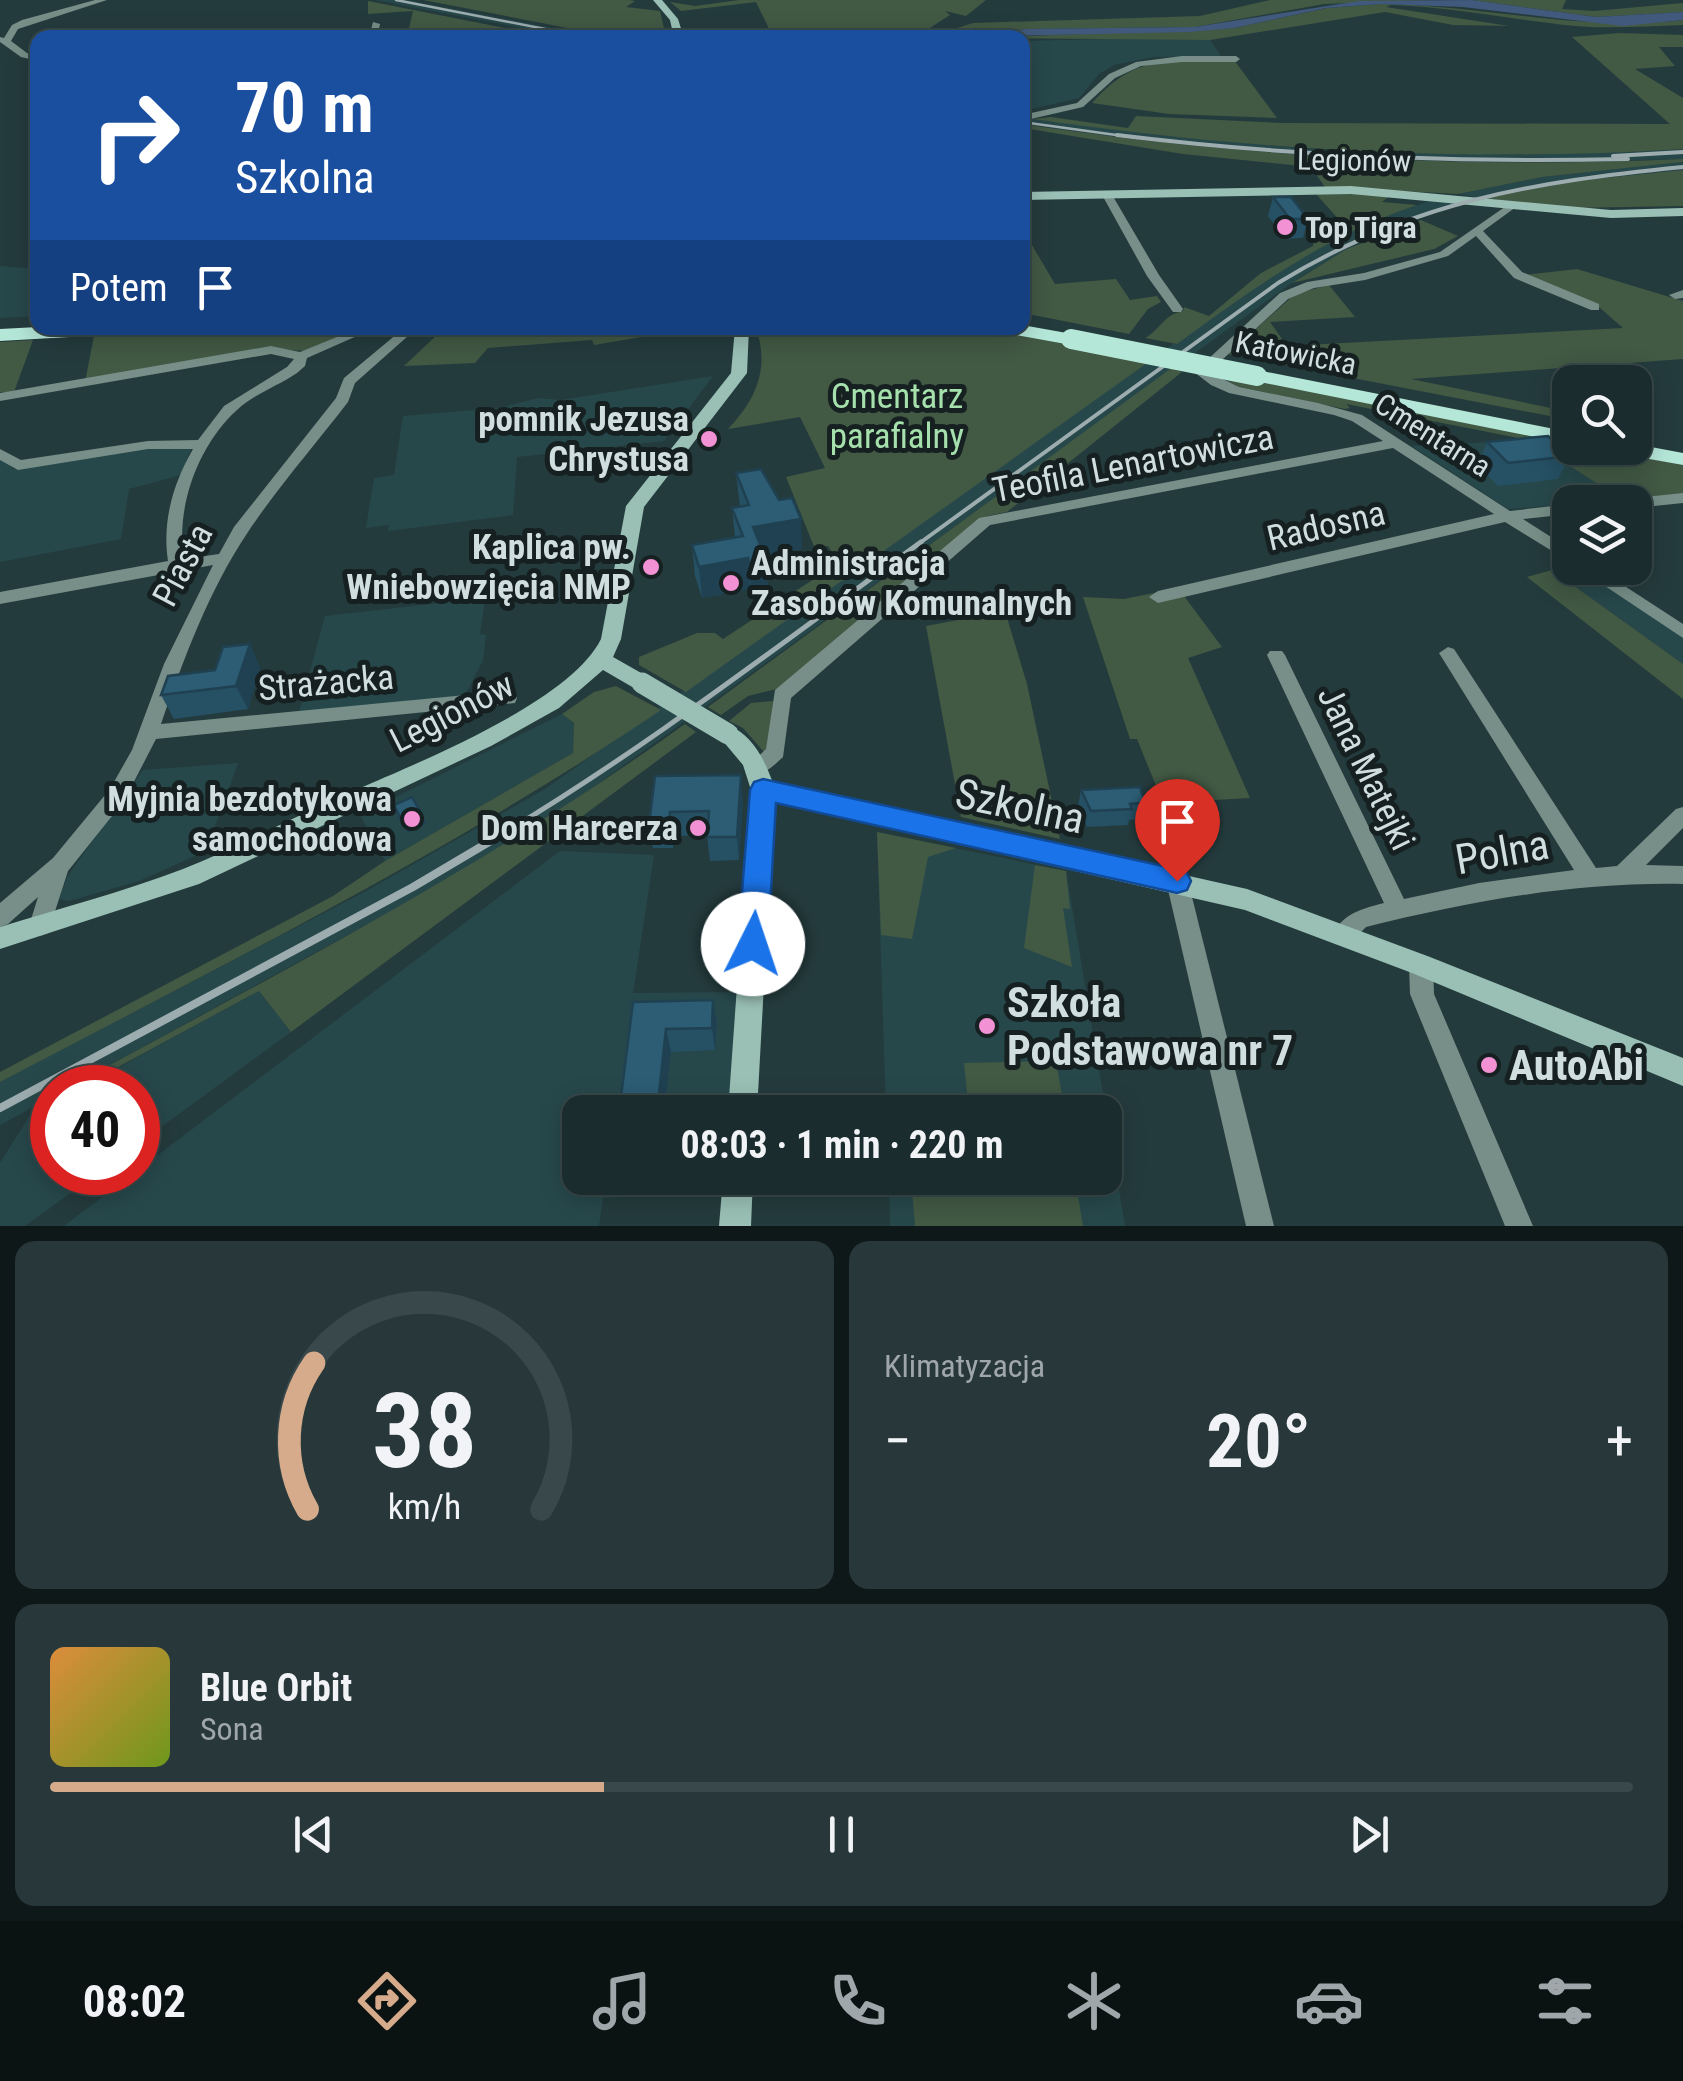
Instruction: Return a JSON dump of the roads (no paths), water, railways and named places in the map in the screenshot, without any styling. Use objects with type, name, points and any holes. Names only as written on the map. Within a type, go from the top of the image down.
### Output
[{"type":"main road","points":[[0,319],[30,323]]},
{"type":"main road","name":"Katowicka","points":[[1030,322],[1074,335]]},
{"type":"main road","points":[[0,326],[30,324]]},
{"type":"main road","name":"Katowicka","points":[[1030,330],[1552,424]]},
{"type":"main road","points":[[0,335],[30,333]]},
{"type":"main road","name":"Katowicka","points":[[1258,371],[1552,434]]},
{"type":"main road","points":[[1652,442],[1683,448]]},
{"type":"main road","points":[[1652,454],[1683,459]]},
{"type":"street","points":[[30,56],[14,51],[4,37],[25,22],[103,0]]},
{"type":"street","points":[[660,1],[674,19],[677,30]]},
{"type":"street","points":[[375,30],[376,24]]},
{"type":"street","points":[[1030,116],[1080,106],[1112,76],[1140,64],[1182,58],[1236,59]]},
{"type":"street","name":"Legionów","points":[[1030,196],[1367,190],[1612,214],[1683,212]]},
{"type":"street","points":[[1106,193],[1153,276],[1177,309]]},
{"type":"street","name":"Cmentarna","points":[[1512,205],[1444,254],[1365,276],[1311,285],[1284,296],[1241,331],[1201,372],[1228,388],[1338,410],[1398,443],[1552,545]]},
{"type":"street","points":[[1477,231],[1518,275],[1594,307]]},
{"type":"street","points":[[5,397],[271,350],[301,356],[352,335]]},
{"type":"street","name":"Piasta","points":[[4,925],[117,795],[150,732],[172,664],[240,530],[343,398],[349,381],[403,335]]},
{"type":"street","points":[[735,335],[742,352]]},
{"type":"street","points":[[742,335],[740,373],[634,506],[610,639],[601,660],[728,734],[746,750],[760,778],[743,1095]]},
{"type":"street","points":[[177,565],[172,545],[185,480],[204,444],[231,407],[287,375],[300,363],[301,356]]},
{"type":"street","name":"Teofila Lenartowicza","points":[[760,778],[776,752],[782,696],[986,521],[1398,443]]},
{"type":"street","points":[[0,453],[18,465],[134,446],[204,444]]},
{"type":"street","points":[[1652,501],[1683,498]]},
{"type":"street","name":"Radosna","points":[[1158,597],[1508,516],[1552,512]]},
{"type":"street","points":[[0,598],[224,558]]},
{"type":"street","points":[[1614,585],[1678,623]]},
{"type":"street","points":[[1448,653],[1588,874]]},
{"type":"street","name":"Jana Matejki","points":[[1276,655],[1398,909]]},
{"type":"street","name":"Legionów","points":[[4,925],[40,926],[190,877],[483,740],[551,702],[601,660]]},
{"type":"street","name":"Strażacka","points":[[150,732],[508,698]]},
{"type":"street","name":"Szkolna","points":[[760,778],[1248,900],[1683,1072]]},
{"type":"street","points":[[1626,872],[1683,815]]},
{"type":"street","name":"Piasta","points":[[40,926],[60,864]]},
{"type":"street","name":"Polna","points":[[1342,934],[1359,919],[1398,909],[1588,874],[1683,875]]},
{"type":"street","points":[[1177,881],[1260,1226]]},
{"type":"street","points":[[1420,965],[1422,994],[1520,1226]]},
{"type":"street","points":[[735,1226],[737,1195]]},
{"type":"water","points":[[1472,0],[1596,17],[1683,12],[1683,20],[1623,26],[1463,7],[1381,4],[1326,8],[1234,28],[1189,32],[1030,35],[1030,30],[1017,30],[1195,27],[1359,1]]},
{"type":"railway","points":[[396,0],[550,30]]},
{"type":"railway","points":[[1030,123],[1138,138]]},
{"type":"railway","points":[[1117,135],[1372,156],[1628,159]]},
{"type":"railway","points":[[1613,156],[1683,152]]},
{"type":"railway","points":[[917,545],[1278,283],[1327,255],[1376,233],[1473,200],[1574,180],[1683,167]]},
{"type":"railway","points":[[492,840],[655,735],[921,542]]},
{"type":"railway","points":[[0,1108],[413,887],[492,840]]},
{"type":"place","name":"Top Tigra","points":[[1285,227]]},
{"type":"place","name":"pomnik Jezusa Chrystusa","points":[[709,439]]},
{"type":"place","name":"Kaplica pw. Wniebowzięcia NMP","points":[[651,567]]},
{"type":"place","name":"Administracja Zasobów Komunalnych","points":[[731,583]]},
{"type":"place","name":"Myjnia bezdotykowa samochodowa","points":[[412,819]]},
{"type":"place","name":"Dom Harcerza","points":[[698,828]]},
{"type":"place","name":"Szkoła Podstawowa nr 7","points":[[987,1026]]},
{"type":"place","name":"AutoAbi","points":[[1489,1065]]},
{"type":"park label","name":"Cmentarz parafialny","points":[[897,416]]}]
